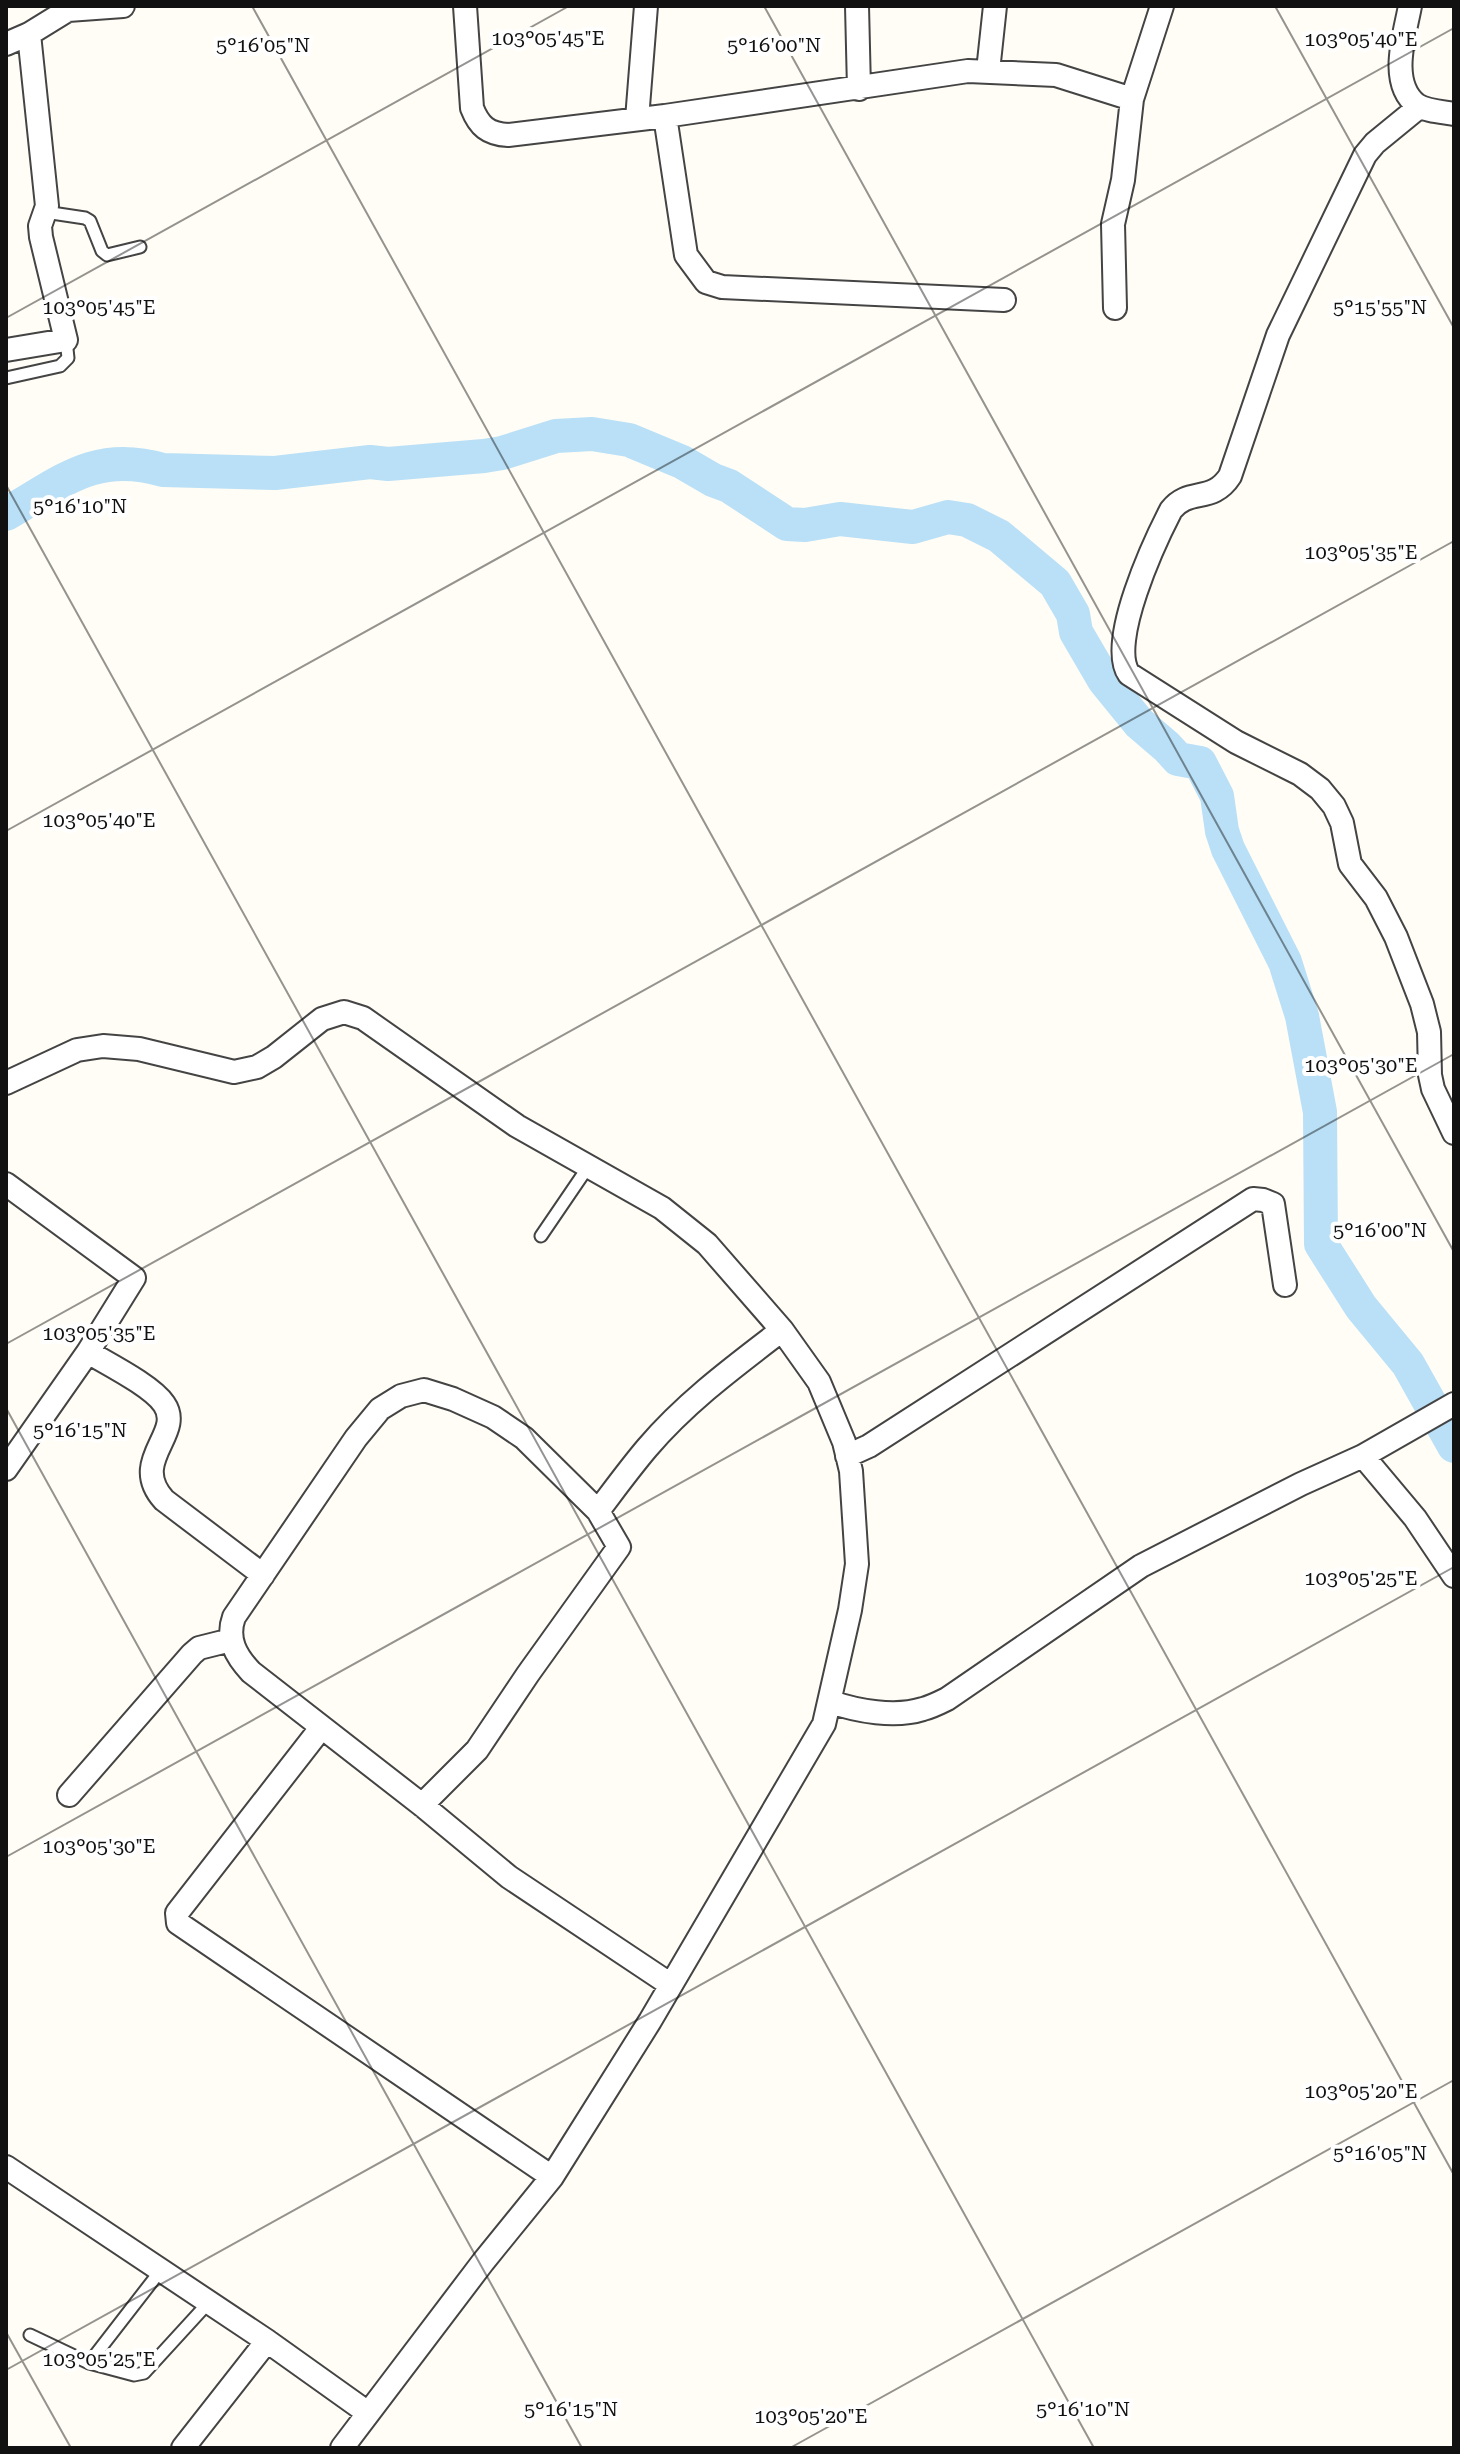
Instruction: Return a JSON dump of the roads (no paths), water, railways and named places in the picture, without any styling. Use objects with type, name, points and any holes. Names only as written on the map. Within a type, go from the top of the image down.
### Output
[{"type":"street","points":[[6,44],[68,10],[123,6]]},
{"type":"street","points":[[465,6],[472,108],[483,128],[496,134],[665,116],[968,71],[1056,75],[1132,99]]},
{"type":"street","points":[[637,119],[646,6]]},
{"type":"street","points":[[857,6],[859,89]]},
{"type":"street","points":[[988,71],[995,6]]},
{"type":"street","points":[[1115,308],[1113,224],[1123,180],[1132,99],[1162,6]]},
{"type":"street","points":[[1410,6],[1400,62],[1408,94],[1419,107],[1454,114]]},
{"type":"street","points":[[6,350],[66,340],[41,237],[40,226],[47,206],[29,34]]},
{"type":"street","points":[[1419,107],[1365,155],[1278,335],[1230,476],[1219,490],[1181,499],[1171,510],[1132,601],[1123,657],[1129,674],[1236,742],[1300,774],[1320,789],[1334,806],[1342,823],[1350,864],[1376,898],[1396,937],[1422,1004],[1429,1032],[1433,1089],[1454,1133]]},
{"type":"street","points":[[665,116],[686,255],[706,282],[722,287],[1004,300]]},
{"type":"street","points":[[6,1083],[77,1050],[103,1046],[139,1049],[234,1072],[257,1067],[274,1057],[322,1019],[344,1012],[363,1018],[517,1126],[662,1208],[707,1244],[782,1330],[819,1382],[847,1456],[852,1483],[857,1564],[850,1610],[824,1724],[671,1985],[552,2177],[483,2262],[342,2448]]},
{"type":"street","points":[[6,1184],[134,1278],[88,1352],[6,1469]]},
{"type":"street","points":[[847,1456],[869,1446],[1253,1199],[1273,1204],[1285,1285]]},
{"type":"street","points":[[598,1511],[659,1436],[719,1377],[782,1330]]},
{"type":"street","points":[[88,1352],[158,1395],[167,1408],[169,1421],[150,1472],[155,1490],[263,1575]]},
{"type":"street","points":[[422,1805],[477,1750],[619,1547],[598,1511],[524,1438],[493,1417],[424,1390],[401,1396],[380,1409],[356,1438],[234,1617],[230,1628],[236,1653],[251,1672],[509,1877],[671,1985]]},
{"type":"street","points":[[831,1702],[847,1707],[904,1712],[922,1710],[947,1699],[1141,1566],[1301,1484],[1363,1456],[1454,1404]]},
{"type":"street","points":[[1363,1456],[1415,1518],[1454,1576]]},
{"type":"street","points":[[69,1795],[192,1654],[199,1648],[231,1640]]},
{"type":"street","points":[[321,1728],[177,1913],[178,1923],[552,2177]]},
{"type":"street","points":[[6,2167],[267,2341],[368,2413]]},
{"type":"street","points":[[183,2448],[267,2341]]},
{"type":"lane","points":[[45,212],[90,221],[102,251],[107,255],[140,247]]},
{"type":"lane","points":[[6,378],[60,366],[68,358],[66,340]]},
{"type":"lane","points":[[541,1236],[588,1167]]},
{"type":"lane","points":[[89,2363],[161,2270]]},
{"type":"lane","points":[[30,2335],[89,2363],[134,2375],[144,2373],[209,2302]]},
{"type":"waterway","points":[[6,514],[80,472],[118,464],[163,470],[275,473],[370,462],[388,464],[484,456],[556,436],[592,434],[629,440],[682,462],[729,486],[787,524],[805,525],[840,519],[913,527],[948,517],[967,520],[999,536],[1055,583],[1073,614],[1076,632],[1104,680],[1139,723],[1178,759],[1200,763],[1217,796],[1228,849],[1285,962],[1302,1016],[1320,1112],[1321,1244],[1361,1307],[1408,1364],[1454,1446]]}]
